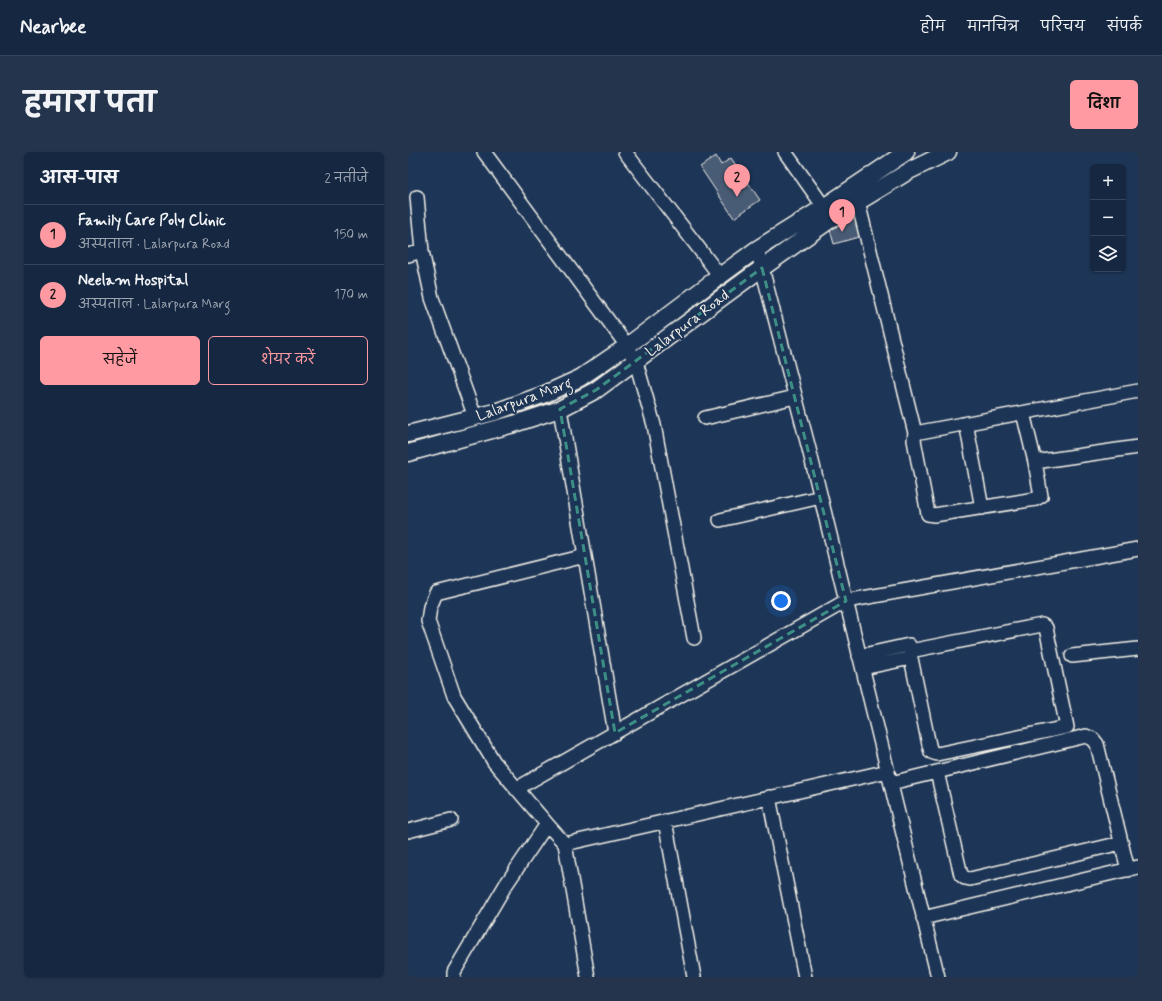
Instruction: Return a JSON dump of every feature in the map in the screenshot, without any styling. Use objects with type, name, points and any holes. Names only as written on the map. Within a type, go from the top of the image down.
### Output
[{"type":"street","points":[[484,152],[627,346],[636,362],[654,425],[694,638]]},
{"type":"street","points":[[625,152],[720,276]]},
{"type":"street","points":[[785,152],[824,207]]},
{"type":"street","name":"Lalarpura Marg","points":[[408,434],[495,412],[545,394],[580,378],[627,346],[757,250],[906,152]]},
{"type":"street","points":[[910,152],[917,167]]},
{"type":"street","name":"Lalarpura Road","points":[[408,453],[514,424],[560,409],[596,390],[837,215],[917,167],[948,152]]},
{"type":"street","points":[[417,197],[422,251],[432,298],[475,417]]},
{"type":"street","points":[[858,202],[915,433],[914,440],[928,514],[934,515],[982,508],[1036,499],[1041,496],[1035,462],[1022,413]]},
{"type":"street","points":[[757,250],[821,497],[938,977]]},
{"type":"street","points":[[408,255],[422,251]]},
{"type":"street","points":[[915,433],[1138,392]]},
{"type":"street","points":[[705,418],[796,397]]},
{"type":"street","points":[[560,409],[615,733]]},
{"type":"street","points":[[966,423],[982,508]]},
{"type":"street","points":[[1035,462],[1138,447]]},
{"type":"street","points":[[720,520],[821,497]]},
{"type":"street","points":[[516,789],[846,601],[1138,549]]},
{"type":"street","points":[[585,556],[436,593],[430,607],[428,621],[454,696],[494,762],[565,844],[588,977]]},
{"type":"street","points":[[861,662],[910,651],[1042,625],[1046,628],[1067,727],[937,754],[931,752],[910,651]]},
{"type":"street","points":[[1072,656],[1138,649]]},
{"type":"street","points":[[565,844],[769,797],[889,777],[937,772],[1086,736],[1093,739],[1097,744],[1121,843],[1133,869],[923,918]]},
{"type":"street","points":[[937,772],[961,875],[965,878],[970,879],[1121,843]]},
{"type":"street","points":[[769,797],[806,977]]},
{"type":"street","points":[[408,831],[450,820]]},
{"type":"street","points":[[665,821],[694,977]]},
{"type":"street","points":[[454,977],[454,972],[506,886],[547,824]]},
{"type":"highlighted area","points":[[762,268],[846,601],[615,733],[560,409],[596,390]]},
{"type":"building","points":[[716,156],[721,165],[731,158],[760,200],[734,218],[700,167]]},
{"type":"building","points":[[857,218],[862,236],[834,244],[829,226]]},
{"type":"place","name":"Neelam Hospital","points":[[737,197]]},
{"type":"place","name":"Family Care Poly Clinic","points":[[842,232]]}]
